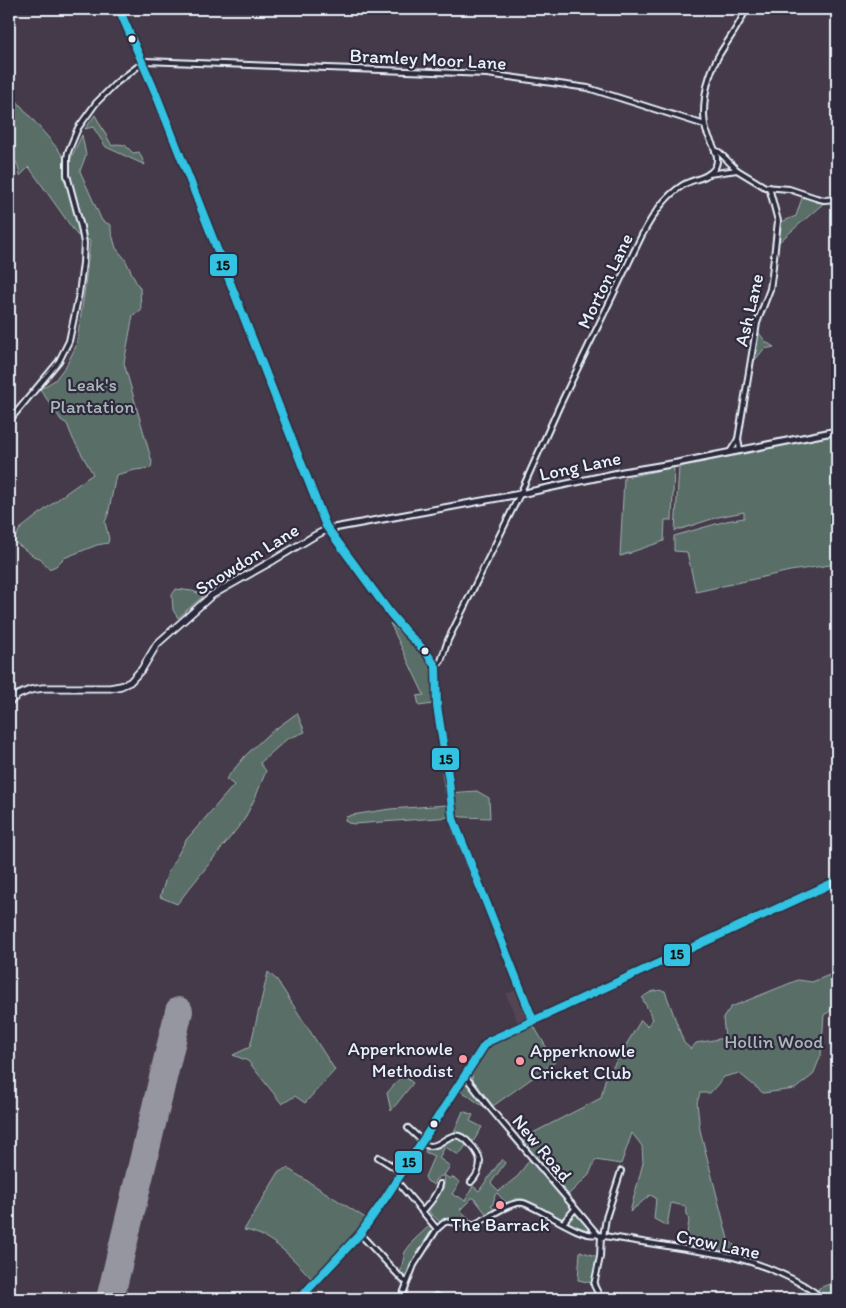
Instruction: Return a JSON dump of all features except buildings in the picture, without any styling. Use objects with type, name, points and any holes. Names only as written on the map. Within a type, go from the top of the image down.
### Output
[{"type":"main road","points":[[120,9],[328,530]]},
{"type":"main road","name":"Snowdon Lane","points":[[9,702],[18,695],[30,690],[43,688],[110,688],[130,682],[142,669],[157,644],[212,595],[314,536],[328,530]]},
{"type":"street","points":[[709,174],[716,164],[715,150],[708,134],[704,115],[710,75],[746,9]]},
{"type":"street","name":"Bramley Moor Lane","points":[[142,62],[487,74],[588,88],[706,125]]},
{"type":"street","points":[[9,421],[59,361],[69,340],[79,294],[84,242],[67,174],[67,158],[78,128],[96,103],[116,83],[142,62]]},
{"type":"street","points":[[715,150],[720,152],[737,170],[762,185],[789,189],[824,200],[837,199]]},
{"type":"street","name":"Morton Lane","points":[[436,667],[441,662],[448,640],[520,494],[638,243],[654,214],[675,190],[686,183],[709,174],[737,170]]},
{"type":"street","name":"Ash Lane","points":[[740,450],[738,439],[757,323],[770,289],[778,221],[769,187]]},
{"type":"street","name":"Long Lane","points":[[328,530],[837,431]]},
{"type":"street","name":"Ash Lane","points":[[729,452],[738,439]]},
{"type":"street","points":[[328,530],[390,613],[426,652],[436,667],[437,706],[453,819],[533,1020]]},
{"type":"street","points":[[299,1299],[360,1234],[489,1041],[837,881]]},
{"type":"street","name":"New Road","points":[[465,1076],[575,1209],[600,1236]]},
{"type":"street","points":[[408,1128],[426,1146],[432,1146],[452,1135],[464,1138],[475,1148],[479,1156],[477,1176],[471,1180]]},
{"type":"street","points":[[378,1157],[402,1172]]},
{"type":"street","points":[[601,1299],[594,1285],[600,1257],[600,1236],[621,1171]]},
{"type":"street","points":[[396,1182],[437,1229],[414,1265],[401,1299]]},
{"type":"street","points":[[422,1212],[437,1193],[440,1184]]},
{"type":"street","name":"Crow Lane","points":[[437,1229],[441,1224],[448,1221],[472,1225],[517,1202],[526,1204],[592,1235],[742,1259],[783,1275],[808,1288],[823,1299]]},
{"type":"street","points":[[563,1223],[575,1209]]},
{"type":"street","points":[[360,1234],[407,1282]]},
{"type":"street","points":[[430,1299],[436,1296],[444,1299]]},
{"type":"shaded area","points":[[518,989],[529,1018],[518,1023],[506,994]]},
{"type":"green space","name":"Leak's Plantation","points":[[9,98],[16,100],[58,149],[68,164],[82,135],[86,155],[80,171],[102,221],[111,225],[116,248],[125,259],[140,288],[141,311],[133,315],[124,363],[152,462],[151,468],[116,475],[105,522],[109,539],[108,543],[97,545],[64,558],[56,566],[49,569],[42,559],[35,557],[13,541],[20,529],[93,474],[73,439],[67,424],[61,420],[40,389],[55,380],[67,364],[76,346],[90,241],[77,235],[29,167],[20,176],[18,166],[9,150]]},
{"type":"green space","points":[[95,115],[112,146],[117,144],[125,145],[133,153],[139,152],[145,165],[106,147],[93,127],[85,129]]},
{"type":"green space","points":[[803,195],[825,202],[779,242],[779,223],[796,216]]},
{"type":"green space","points":[[759,333],[766,342],[774,347],[764,349],[755,360]]},
{"type":"green space","points":[[837,435],[837,564],[790,571],[696,592],[687,552],[674,551],[674,536],[726,521],[744,518],[744,512],[718,517],[675,531],[679,467]]},
{"type":"green space","points":[[674,467],[672,520],[665,520],[664,541],[620,556],[624,478]]},
{"type":"green space","points":[[176,589],[204,595],[178,618],[173,610],[172,595]]},
{"type":"green space","points":[[390,623],[425,658],[431,669],[433,704],[419,706],[417,696],[424,695]]},
{"type":"green space","points":[[297,713],[305,732],[287,739],[260,763],[266,771],[244,820],[177,904],[160,897],[168,872],[186,840],[234,785],[226,779],[245,756],[266,736]]},
{"type":"green space","points":[[442,772],[444,772],[448,793],[477,791],[489,798],[490,818],[462,817],[449,814],[451,817],[354,824],[348,823],[345,820],[346,817],[352,815],[390,809],[447,805]]},
{"type":"green space","points":[[268,972],[277,980],[335,1070],[305,1103],[295,1096],[282,1104],[248,1061],[233,1055],[250,1047]]},
{"type":"green space","name":"Hollin Wood","points":[[837,972],[837,1007],[824,1015],[821,1055],[813,1075],[795,1089],[763,1093],[739,1073],[724,1077],[710,1093],[700,1093],[697,1103],[700,1130],[728,1239],[745,1256],[685,1245],[689,1221],[685,1206],[671,1203],[667,1226],[654,1219],[656,1198],[650,1195],[630,1212],[643,1163],[642,1146],[632,1133],[621,1164],[595,1160],[589,1175],[568,1195],[521,1139],[601,1098],[605,1080],[641,1020],[647,1026],[653,1019],[642,998],[650,993],[659,990],[665,991],[684,1043],[691,1049],[696,1043],[725,1038],[723,1018],[731,1007],[798,980],[812,982]]},
{"type":"green space","name":"Apperknowle Cricket Club","points":[[532,1023],[555,1062],[493,1106],[473,1080],[474,1068],[490,1044]]},
{"type":"green space","points":[[403,1075],[413,1083],[391,1111],[387,1093]]},
{"type":"green space","points":[[465,1084],[487,1107],[459,1091],[455,1100],[452,1100],[462,1085]]},
{"type":"green space","points":[[463,1111],[473,1115],[470,1121],[482,1127],[473,1142],[464,1134],[454,1132]]},
{"type":"green space","points":[[456,1138],[462,1139],[467,1144],[459,1155],[445,1147],[439,1158],[450,1166],[444,1175],[460,1182],[452,1194],[465,1201],[473,1186],[479,1191],[502,1159],[505,1163],[491,1183],[499,1191],[518,1176],[530,1159],[570,1206],[571,1211],[561,1219],[523,1199],[514,1199],[508,1205],[497,1193],[491,1206],[496,1211],[487,1215],[472,1198],[460,1210],[473,1222],[465,1223],[445,1220],[440,1222],[429,1210],[444,1186],[444,1176],[435,1180],[434,1185],[427,1181],[425,1177],[434,1156],[425,1152]]},
{"type":"green space","points":[[287,1168],[367,1219],[355,1236],[312,1279],[290,1256],[273,1242],[254,1232],[244,1230],[279,1172]]},
{"type":"green space","points":[[572,1214],[577,1215],[591,1230],[590,1232],[586,1232],[568,1222]]},
{"type":"green space","points":[[429,1226],[434,1228],[434,1230],[408,1277],[405,1278],[400,1274],[405,1252],[413,1241]]},
{"type":"green space","points":[[580,1251],[598,1257],[592,1283],[578,1280]]},
{"type":"green space","points":[[832,1283],[837,1290],[837,1299],[825,1299],[817,1293],[819,1288]]},
{"type":"waterway","points":[[621,556],[631,553]]},
{"type":"runway","points":[[110,1299],[179,1011]]},
{"type":"transit line","name":"15","points":[[119,9],[156,94],[326,526],[390,613],[426,652],[436,667],[437,706],[453,819],[533,1020]]},
{"type":"transit line","name":"15","points":[[299,1299],[360,1234],[489,1041],[837,881]]},
{"type":"place","name":"Apperknowle Methodist","points":[[463,1059]]},
{"type":"place","name":"Apperknowle Cricket Club","points":[[520,1061]]},
{"type":"place","name":"The Barrack","points":[[500,1205]]}]
